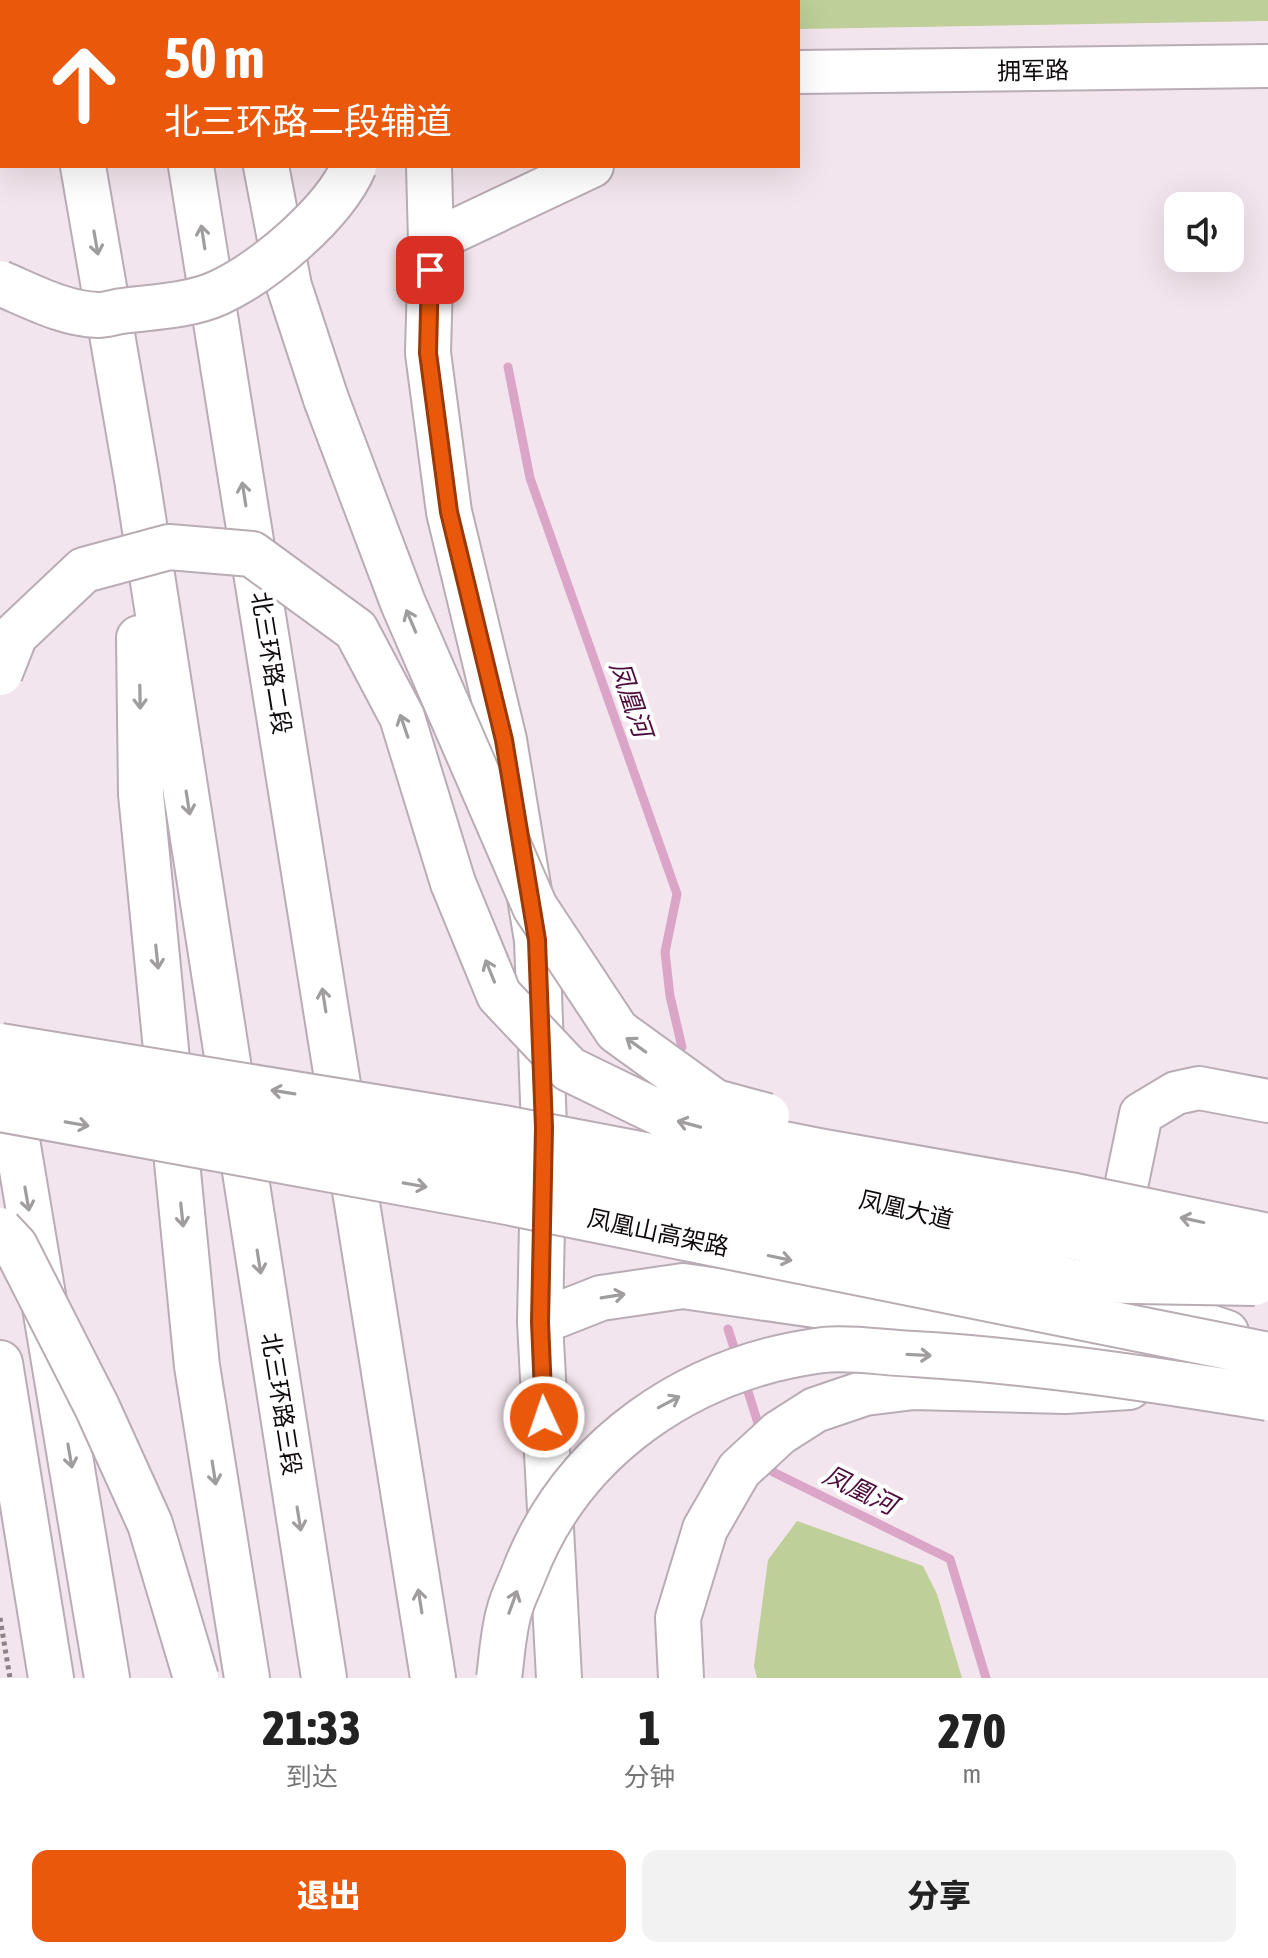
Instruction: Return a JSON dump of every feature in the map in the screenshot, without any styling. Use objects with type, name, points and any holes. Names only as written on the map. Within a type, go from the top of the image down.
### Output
[{"type":"main road","points":[[83,168],[137,479],[141,794],[197,1366],[247,1678]]},
{"type":"main road","name":"北三环路二段","points":[[191,168],[433,1678]]},
{"type":"main road","points":[[266,168],[289,286],[326,399],[403,603],[535,907],[617,1031],[715,1102],[1075,1196]]},
{"type":"main road","points":[[0,283],[48,304],[97,315],[167,306],[216,294],[265,266],[312,223],[348,180],[353,168]]},
{"type":"main road","points":[[429,168],[428,353],[449,512],[504,740],[537,940],[544,1128],[540,1322],[559,1678]]},
{"type":"main road","name":"北三环路三段","points":[[137,479],[324,1678]]},
{"type":"main road","points":[[0,673],[15,635],[84,570],[169,547],[252,554],[356,630],[402,717],[453,883],[499,995],[569,1069],[682,1124],[1075,1196],[1268,1236]]},
{"type":"main road","points":[[107,1678],[0,1043],[509,1129],[1268,1274]]},
{"type":"main road","name":"凤凰山高架路","points":[[0,1109],[502,1201],[1268,1355]]},
{"type":"main road","name":"凤凰大道","points":[[544,1128],[774,1180],[1094,1269],[1268,1293]]},
{"type":"main road","points":[[0,1230],[15,1246],[91,1394],[150,1524],[196,1678]]},
{"type":"main road","points":[[540,1322],[601,1298],[683,1286],[1268,1370]]},
{"type":"main road","points":[[499,1678],[509,1611],[536,1540],[574,1481],[661,1405],[766,1360],[828,1350],[954,1356],[1176,1383],[1268,1398]]},
{"type":"main road","points":[[0,1363],[51,1678]]},
{"type":"main road","points":[[681,1678],[678,1618],[705,1529],[739,1470],[779,1433],[815,1410],[865,1393],[914,1387],[1065,1391],[1176,1383]]},
{"type":"street","name":"拥军路","points":[[800,72],[1268,66]]},
{"type":"street","points":[[431,242],[588,168]]},
{"type":"street","points":[[0,1075],[1094,1269],[1268,1285]]},
{"type":"street","points":[[1094,1269],[1141,1114],[1176,1093],[1199,1088],[1268,1101]]},
{"type":"street","points":[[1094,1269],[1268,1345]]},
{"type":"path","points":[[0,1618],[10,1678]]},
{"type":"green space","points":[[800,0],[1268,0],[1268,21],[800,29]]},
{"type":"green space","points":[[797,1521],[923,1566],[937,1594],[962,1678],[757,1678],[754,1666],[768,1560]]},
{"type":"waterway","name":"凤凰河","points":[[508,367],[530,478],[677,894],[665,952],[670,996],[682,1047]]},
{"type":"waterway","name":"凤凰河","points":[[728,1329],[738,1360]]},
{"type":"waterway","name":"凤凰河","points":[[745,1382],[761,1433]]},
{"type":"waterway","name":"凤凰河","points":[[769,1458],[773,1472],[950,1559],[986,1678]]},
{"type":"route","points":[[430,270],[428,353],[449,512],[504,740],[537,940],[544,1128],[540,1322],[544,1417]]}]
